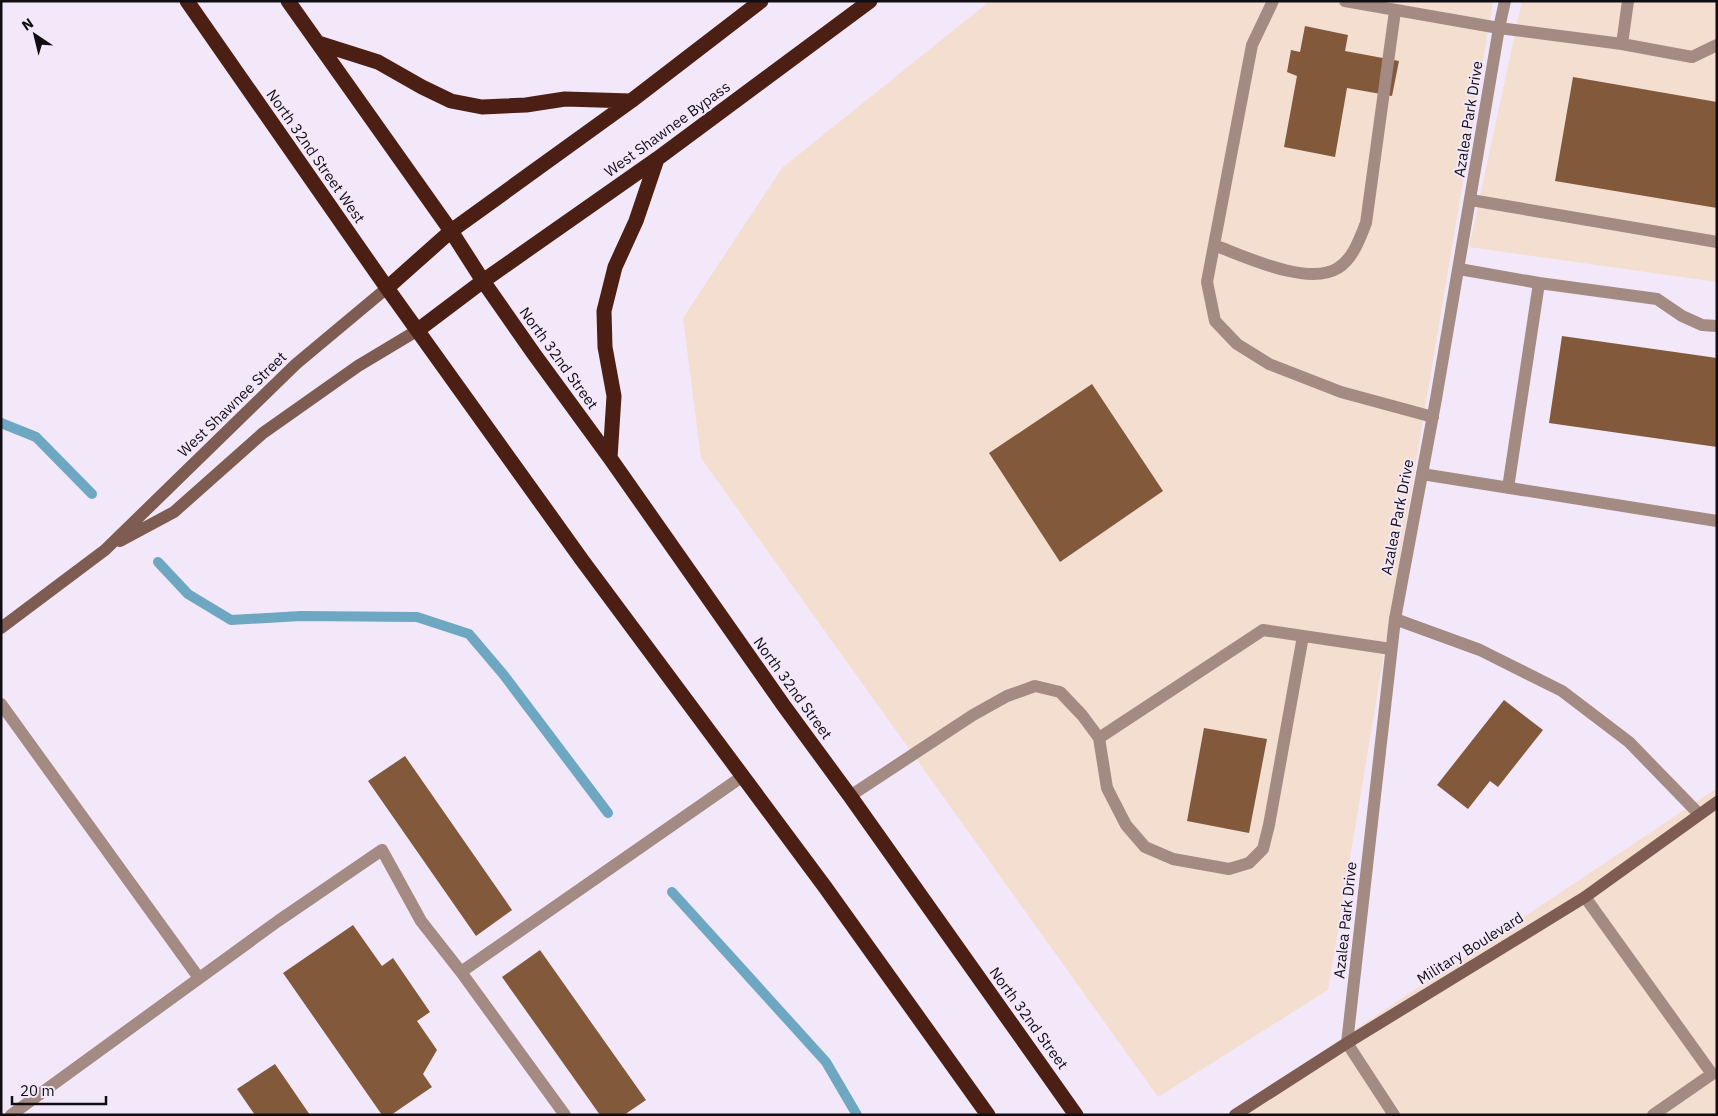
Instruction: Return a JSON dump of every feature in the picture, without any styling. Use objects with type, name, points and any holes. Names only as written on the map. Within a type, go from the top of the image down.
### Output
[{"type":"highway","name":"North 32nd Street West","points":[[187,1],[418,330]]},
{"type":"highway","points":[[288,1],[452,230],[483,281]]},
{"type":"highway","points":[[388,288],[452,230],[631,101],[762,1]]},
{"type":"highway","name":"West Shawnee Bypass","points":[[418,330],[483,281],[657,159],[870,1]]},
{"type":"highway","points":[[318,43],[378,62],[451,101],[482,107],[526,105],[566,98],[631,101]]},
{"type":"highway","points":[[610,458],[614,396],[605,347],[604,311],[615,267],[636,221],[657,159]]},
{"type":"highway","name":"North 32nd Street","points":[[483,281],[1076,1115]]},
{"type":"highway","points":[[418,330],[582,560],[743,776],[914,1010],[988,1115]]},
{"type":"street","points":[[1273,1],[1252,45],[1207,282],[1215,321],[1237,344],[1269,364],[1341,392],[1433,417]]},
{"type":"street","points":[[1345,1],[1499,28],[1622,44],[1692,57],[1717,45]]},
{"type":"street","name":"Azalea Park Drive","points":[[1347,1043],[1395,619],[1433,417],[1505,1]]},
{"type":"street","points":[[1622,44],[1628,1]]},
{"type":"street","points":[[1214,245],[1279,270],[1316,275],[1338,268],[1356,249],[1366,223],[1395,11]]},
{"type":"street","points":[[1471,200],[1717,242]]},
{"type":"street","points":[[1459,268],[1539,283],[1657,299],[1682,316],[1702,324],[1717,326]]},
{"type":"street","points":[[1508,488],[1539,283]]},
{"type":"street","name":"West Shawnee Street","points":[[1,628],[105,550],[296,364],[388,288]]},
{"type":"street","name":"West Shawnee Street","points":[[105,550],[174,512],[263,433],[358,366],[418,330]]},
{"type":"street","points":[[1422,474],[1717,521]]},
{"type":"street","points":[[1395,619],[1480,650],[1562,691],[1629,742],[1699,814]]},
{"type":"street","points":[[1099,738],[1263,630],[1391,649]]},
{"type":"street","points":[[850,796],[974,715],[1007,696],[1035,686],[1060,692],[1082,715],[1099,738],[1107,788],[1126,825],[1145,847],[1173,859],[1229,869],[1249,864],[1263,849],[1269,825],[1302,636]]},
{"type":"street","points":[[1,704],[199,978]]},
{"type":"street","points":[[461,972],[743,776]]},
{"type":"street","name":"Military Boulevard","points":[[1236,1115],[1347,1043],[1585,897],[1717,802]]},
{"type":"street","points":[[11,1115],[278,921],[382,850],[421,921],[461,972],[565,1115]]},
{"type":"street","points":[[1585,897],[1712,1074],[1653,1115]]},
{"type":"street","points":[[1347,1043],[1394,1115]]},
{"type":"shaded area","points":[[990,1],[1493,1],[1328,990],[1158,1097],[701,458],[683,318],[782,168]]},
{"type":"shaded area","points":[[1522,1],[1717,1],[1717,282],[1469,247]]},
{"type":"shaded area","points":[[1717,788],[1717,1115],[1227,1115]]},
{"type":"building","points":[[1305,26],[1348,35],[1345,51],[1399,61],[1392,96],[1347,88],[1335,157],[1284,147],[1297,76],[1287,72],[1291,50],[1300,52]]},
{"type":"building","points":[[1573,77],[1717,102],[1717,208],[1555,181]]},
{"type":"building","points":[[1562,336],[1717,358],[1717,447],[1549,423]]},
{"type":"building","points":[[1092,384],[1163,491],[1060,562],[989,453]]},
{"type":"building","points":[[1504,700],[1543,730],[1498,787],[1490,781],[1468,809],[1437,785]]},
{"type":"building","points":[[1204,728],[1267,739],[1249,833],[1187,821]]},
{"type":"building","points":[[405,756],[512,910],[476,936],[368,781]]},
{"type":"building","points":[[353,925],[382,966],[393,958],[430,1012],[417,1021],[437,1050],[423,1074],[432,1087],[391,1115],[382,1115],[283,973]]},
{"type":"building","points":[[540,950],[646,1100],[624,1115],[600,1115],[502,977]]},
{"type":"building","points":[[275,1064],[310,1115],[255,1115],[237,1089]]},
{"type":"waterway","points":[[1,423],[36,437],[92,494]]},
{"type":"waterway","points":[[158,562],[188,594],[231,620],[301,616],[417,617],[469,634],[503,674],[608,813]]},
{"type":"waterway","points":[[672,892],[826,1062],[857,1115]]}]
